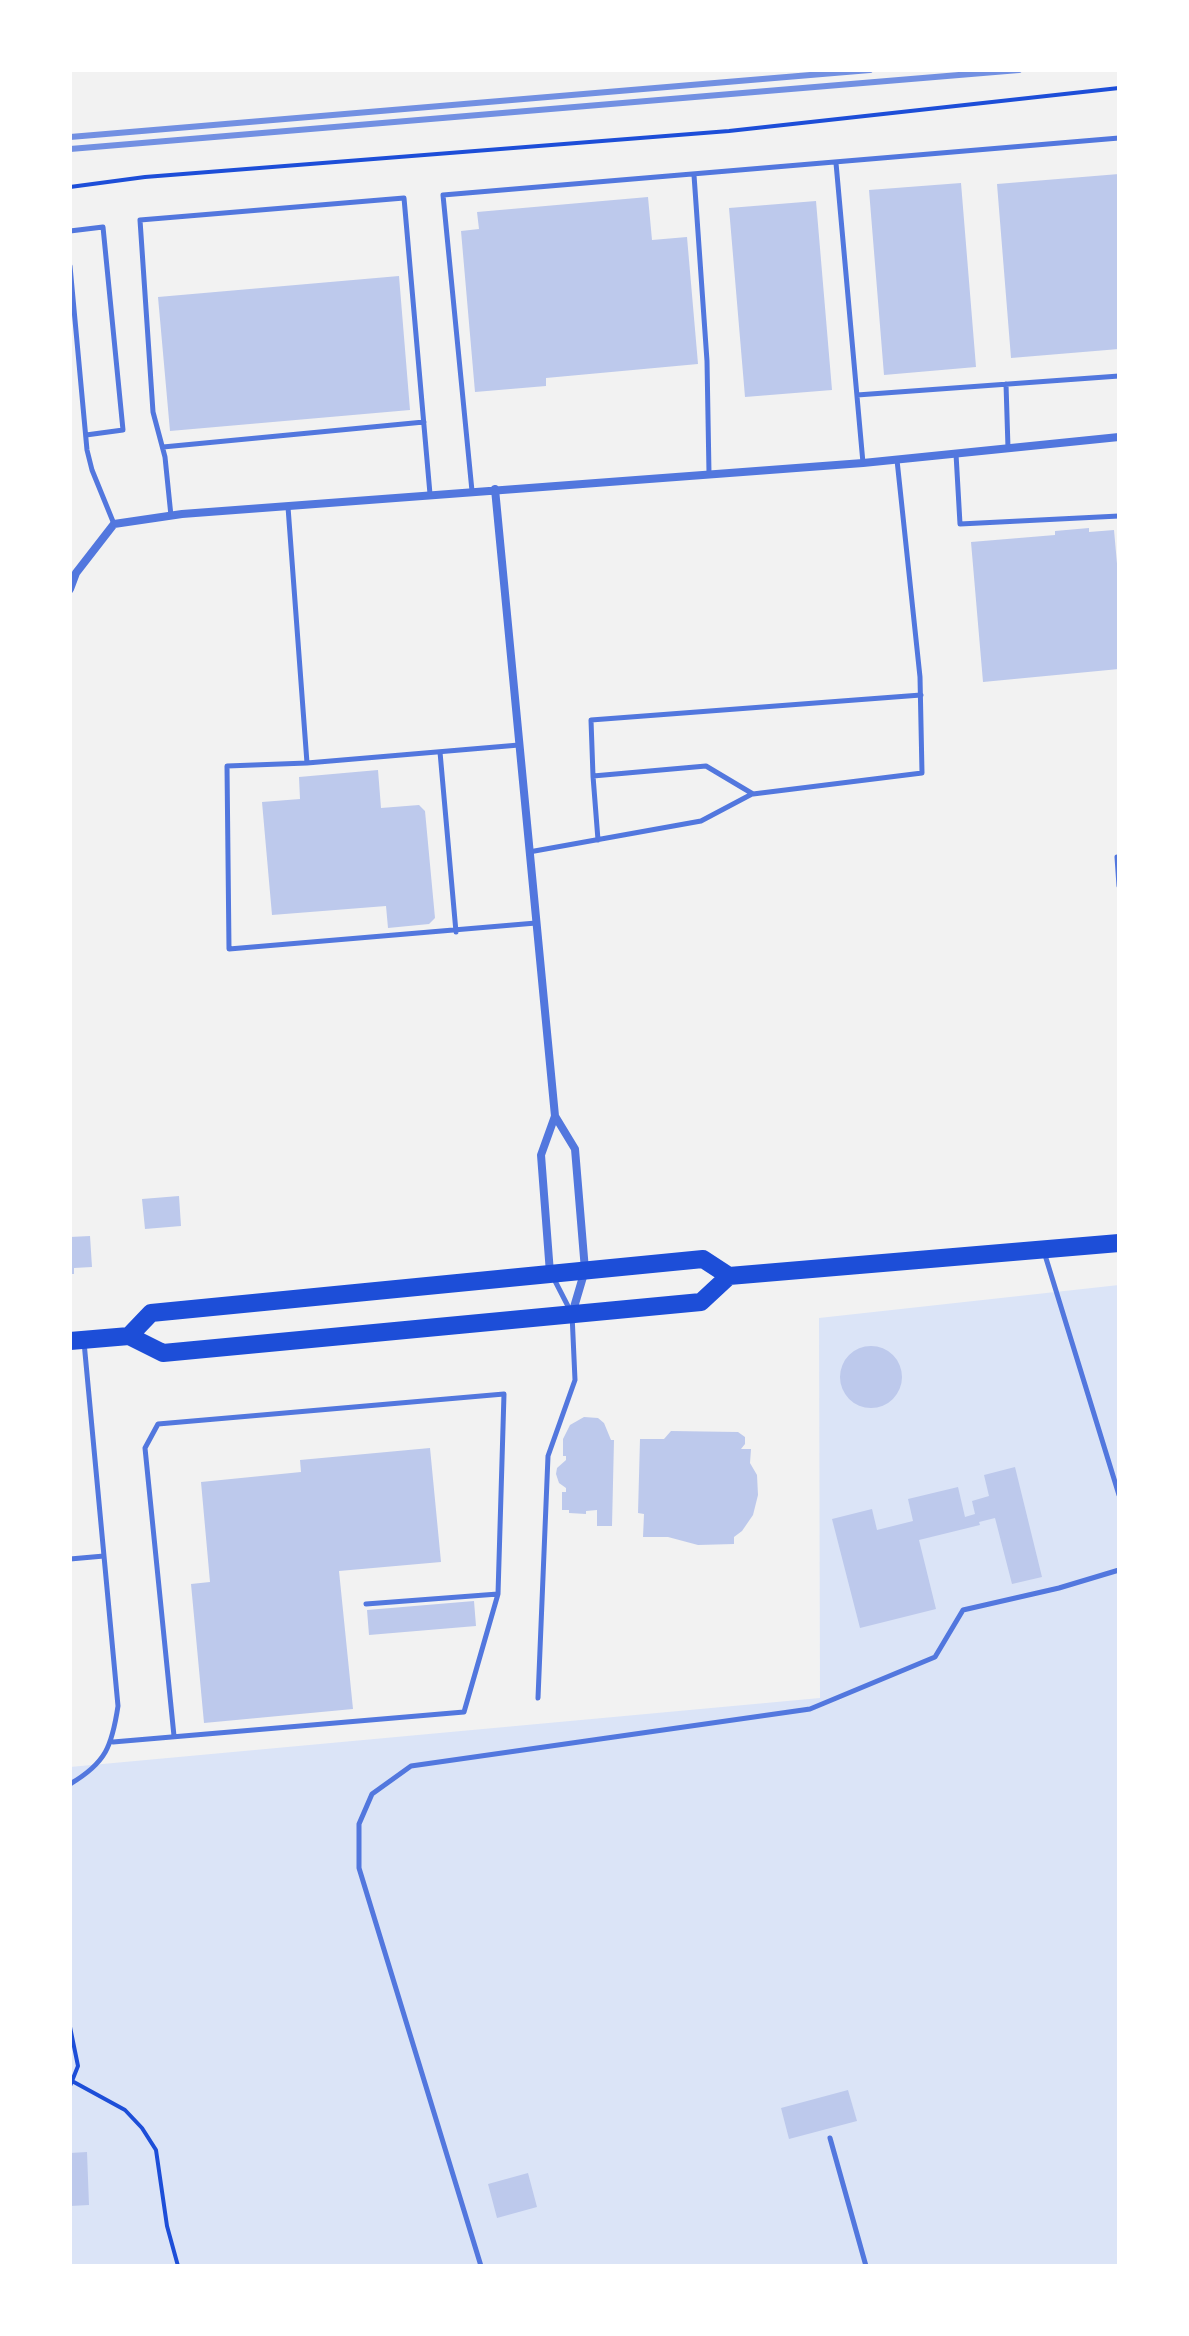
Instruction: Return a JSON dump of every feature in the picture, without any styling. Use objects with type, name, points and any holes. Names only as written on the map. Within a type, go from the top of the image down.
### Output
[{"type":"main road","points":[[129,1336],[151,1313],[550,1273],[703,1259],[729,1276],[1119,1243]]},
{"type":"main road","points":[[77,1341],[129,1336],[163,1353],[701,1302],[729,1276]]},
{"type":"street","points":[[70,589],[76,573],[114,524],[430,494],[863,463],[1119,437]]},
{"type":"street","points":[[495,489],[555,1116],[541,1155],[550,1273]]},
{"type":"street","points":[[555,1116],[575,1149],[585,1270],[572,1314]]},
{"type":"lane","points":[[472,491],[443,195],[1119,138]]},
{"type":"lane","points":[[836,163],[863,463]]},
{"type":"lane","points":[[694,175],[707,361],[709,473]]},
{"type":"lane","points":[[171,517],[163,447],[153,412],[140,220],[404,198],[430,494]]},
{"type":"lane","points":[[70,231],[103,227],[123,430],[86,435]]},
{"type":"lane","points":[[70,266],[86,435],[92,470],[114,524]]},
{"type":"lane","points":[[857,395],[1119,376]]},
{"type":"lane","points":[[1006,384],[1008,449]]},
{"type":"lane","points":[[163,447],[424,422]]},
{"type":"lane","points":[[956,454],[960,524],[1119,516]]},
{"type":"lane","points":[[529,852],[701,821],[753,794],[922,773],[921,695],[897,459]]},
{"type":"lane","points":[[288,506],[307,763]]},
{"type":"lane","points":[[598,840],[591,720],[921,695]]},
{"type":"lane","points":[[519,745],[307,763],[227,766],[229,949],[536,923]]},
{"type":"lane","points":[[440,752],[456,932]]},
{"type":"lane","points":[[593,776],[706,766],[753,794]]},
{"type":"lane","points":[[1117,857],[1119,886]]},
{"type":"lane","points":[[1044,1250],[1119,1495]]},
{"type":"lane","points":[[538,1698],[548,1456],[575,1380],[572,1314],[550,1273]]},
{"type":"lane","points":[[70,1784],[88,1774],[113,1742],[118,1706],[104,1556],[77,1341]]},
{"type":"lane","points":[[113,1742],[464,1712],[498,1594],[504,1394],[158,1424],[145,1448],[174,1736]]},
{"type":"lane","points":[[70,1559],[104,1556]]},
{"type":"lane","points":[[481,2266],[359,1868],[359,1824],[372,1794],[411,1766],[810,1709],[935,1657],[963,1610],[1119,1570]]},
{"type":"lane","points":[[366,1604],[498,1594]]},
{"type":"lane","points":[[830,2138],[866,2266]]},
{"type":"path","points":[[70,187],[145,177],[729,131],[1119,88]]},
{"type":"path","points":[[70,2027],[78,2066],[71,2084],[125,2110],[142,2128],[156,2150],[167,2226],[178,2266]]},
{"type":"shaded area","points":[[1119,1285],[1119,2266],[70,2266],[70,1767],[820,1698],[819,1318]]},
{"type":"building","points":[[1119,174],[1119,349],[1011,358],[997,184]]},
{"type":"building","points":[[961,183],[976,367],[884,375],[869,190]]},
{"type":"building","points":[[648,197],[652,240],[687,237],[698,364],[546,378],[546,386],[475,392],[461,231],[479,229],[477,212]]},
{"type":"building","points":[[816,201],[832,390],[745,397],[729,208]]},
{"type":"building","points":[[399,276],[410,410],[170,431],[158,297]]},
{"type":"building","points":[[1089,528],[1089,532],[1114,530],[1119,586],[1119,669],[983,682],[971,542],[1055,535],[1055,531]]},
{"type":"building","points":[[378,770],[381,808],[419,805],[425,811],[435,918],[429,924],[388,928],[386,906],[272,915],[262,802],[300,799],[299,777]]},
{"type":"building","points":[[179,1196],[181,1226],[145,1229],[142,1199]]},
{"type":"building","points":[[90,1236],[92,1267],[74,1268],[74,1274],[70,1274],[70,1237]]},
{"type":"building","points":[[865,1346],[877,1346],[893,1355],[900,1365],[900,1389],[893,1399],[877,1408],[865,1408],[845,1394],[840,1383],[840,1371],[854,1351]]},
{"type":"building","points":[[584,1417],[598,1418],[604,1423],[611,1440],[614,1440],[612,1526],[597,1526],[597,1510],[586,1511],[586,1514],[562,1510],[562,1492],[566,1492],[566,1488],[559,1483],[556,1474],[557,1468],[566,1460],[563,1456],[563,1439],[570,1425]]},
{"type":"building","points":[[671,1431],[738,1432],[745,1437],[741,1449],[751,1449],[750,1463],[757,1475],[758,1495],[753,1515],[734,1537],[734,1544],[698,1545],[668,1537],[643,1537],[644,1514],[638,1513],[640,1439],[664,1439]]},
{"type":"building","points":[[430,1448],[441,1562],[339,1571],[353,1709],[204,1723],[191,1584],[210,1582],[201,1482],[301,1472],[300,1460]]},
{"type":"building","points":[[1015,1467],[1042,1577],[1012,1584],[995,1518],[979,1522],[980,1525],[919,1540],[936,1609],[860,1628],[832,1519],[872,1509],[877,1530],[913,1521],[908,1499],[958,1487],[965,1517],[975,1514],[972,1501],[989,1496],[984,1475]]},
{"type":"building","points":[[474,1601],[476,1626],[369,1635],[367,1610]]},
{"type":"building","points":[[848,2090],[857,2121],[789,2139],[781,2108]]},
{"type":"building","points":[[87,2152],[89,2205],[70,2206],[70,2153]]},
{"type":"building","points":[[528,2173],[537,2207],[497,2218],[488,2184]]},
{"type":"railway","points":[[70,137],[870,70]]},
{"type":"railway","points":[[70,149],[1019,70]]}]
